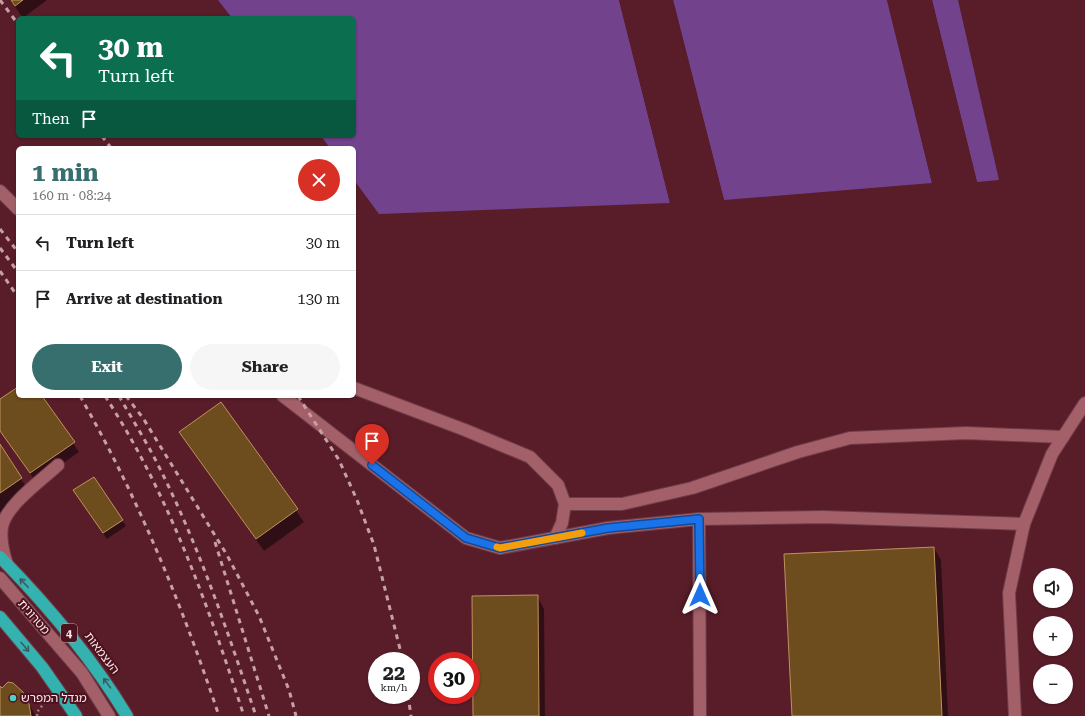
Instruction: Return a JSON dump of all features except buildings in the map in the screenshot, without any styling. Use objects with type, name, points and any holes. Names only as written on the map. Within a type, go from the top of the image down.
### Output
[{"type":"highway","name":"העצמאות","points":[[3,561],[40,599],[81,648],[112,690],[127,716]]},
{"type":"highway","points":[[0,617],[42,667],[76,716]]},
{"type":"street","points":[[0,191],[16,207]]},
{"type":"street","points":[[356,389],[465,430],[530,457],[558,485],[565,504],[562,523],[555,538]]},
{"type":"street","points":[[286,398],[466,538],[500,548],[608,528],[699,519],[822,517],[1024,524]]},
{"type":"street","points":[[1015,716],[1008,593],[1024,524],[1052,454],[1085,403]]},
{"type":"street","points":[[565,504],[622,504],[692,488],[798,452],[850,438],[966,433],[1063,437]]},
{"type":"street","points":[[3,561],[2,527],[5,517],[16,503],[58,465]]},
{"type":"street","points":[[0,508],[16,503]]},
{"type":"street","points":[[699,519],[700,716]]},
{"type":"street","name":"מטרונית","points":[[0,578],[82,673],[108,716]]},
{"type":"path","points":[[37,716],[37,712],[46,701]]},
{"type":"shaded area","points":[[218,0],[619,0],[670,203],[379,214],[356,183],[356,146],[328,146],[322,138],[356,138],[356,16],[230,16]]},
{"type":"shaded area","points":[[673,0],[887,0],[932,183],[724,200]]},
{"type":"shaded area","points":[[932,0],[958,0],[999,180],[977,182]]},
{"type":"pier","points":[[619,0],[621,0],[672,203],[670,203]]},
{"type":"pier","points":[[671,0],[673,0],[724,200],[722,200]]},
{"type":"pier","points":[[887,0],[890,0],[934,183],[932,183]]},
{"type":"pier","points":[[930,0],[932,0],[977,182],[975,182]]},
{"type":"railway","points":[[0,0],[16,21]]},
{"type":"railway","points":[[104,138],[110,146]]},
{"type":"railway","points":[[0,229],[16,249]]},
{"type":"railway","points":[[0,248],[16,269]]},
{"type":"railway","points":[[0,271],[16,294]]},
{"type":"railway","points":[[81,398],[140,512],[190,633],[219,716]]},
{"type":"railway","points":[[106,398],[128,433],[168,511],[201,592],[244,716]]},
{"type":"railway","points":[[120,398],[155,459],[198,553],[256,716]]},
{"type":"railway","points":[[128,398],[143,418],[227,555],[259,616],[289,690],[296,716]]},
{"type":"railway","points":[[299,398],[339,460],[357,500],[374,545],[401,652]]},
{"type":"railway","points":[[215,542],[269,716]]},
{"type":"railway","points":[[409,704],[411,716]]},
{"type":"slow traffic","points":[[497,547],[500,548],[582,533]]},
{"type":"place","name":"מגדל המפרש","points":[[13,698]]},
{"type":"route","points":[[372,465],[466,538],[500,548],[608,528],[699,519],[700,595]]}]
